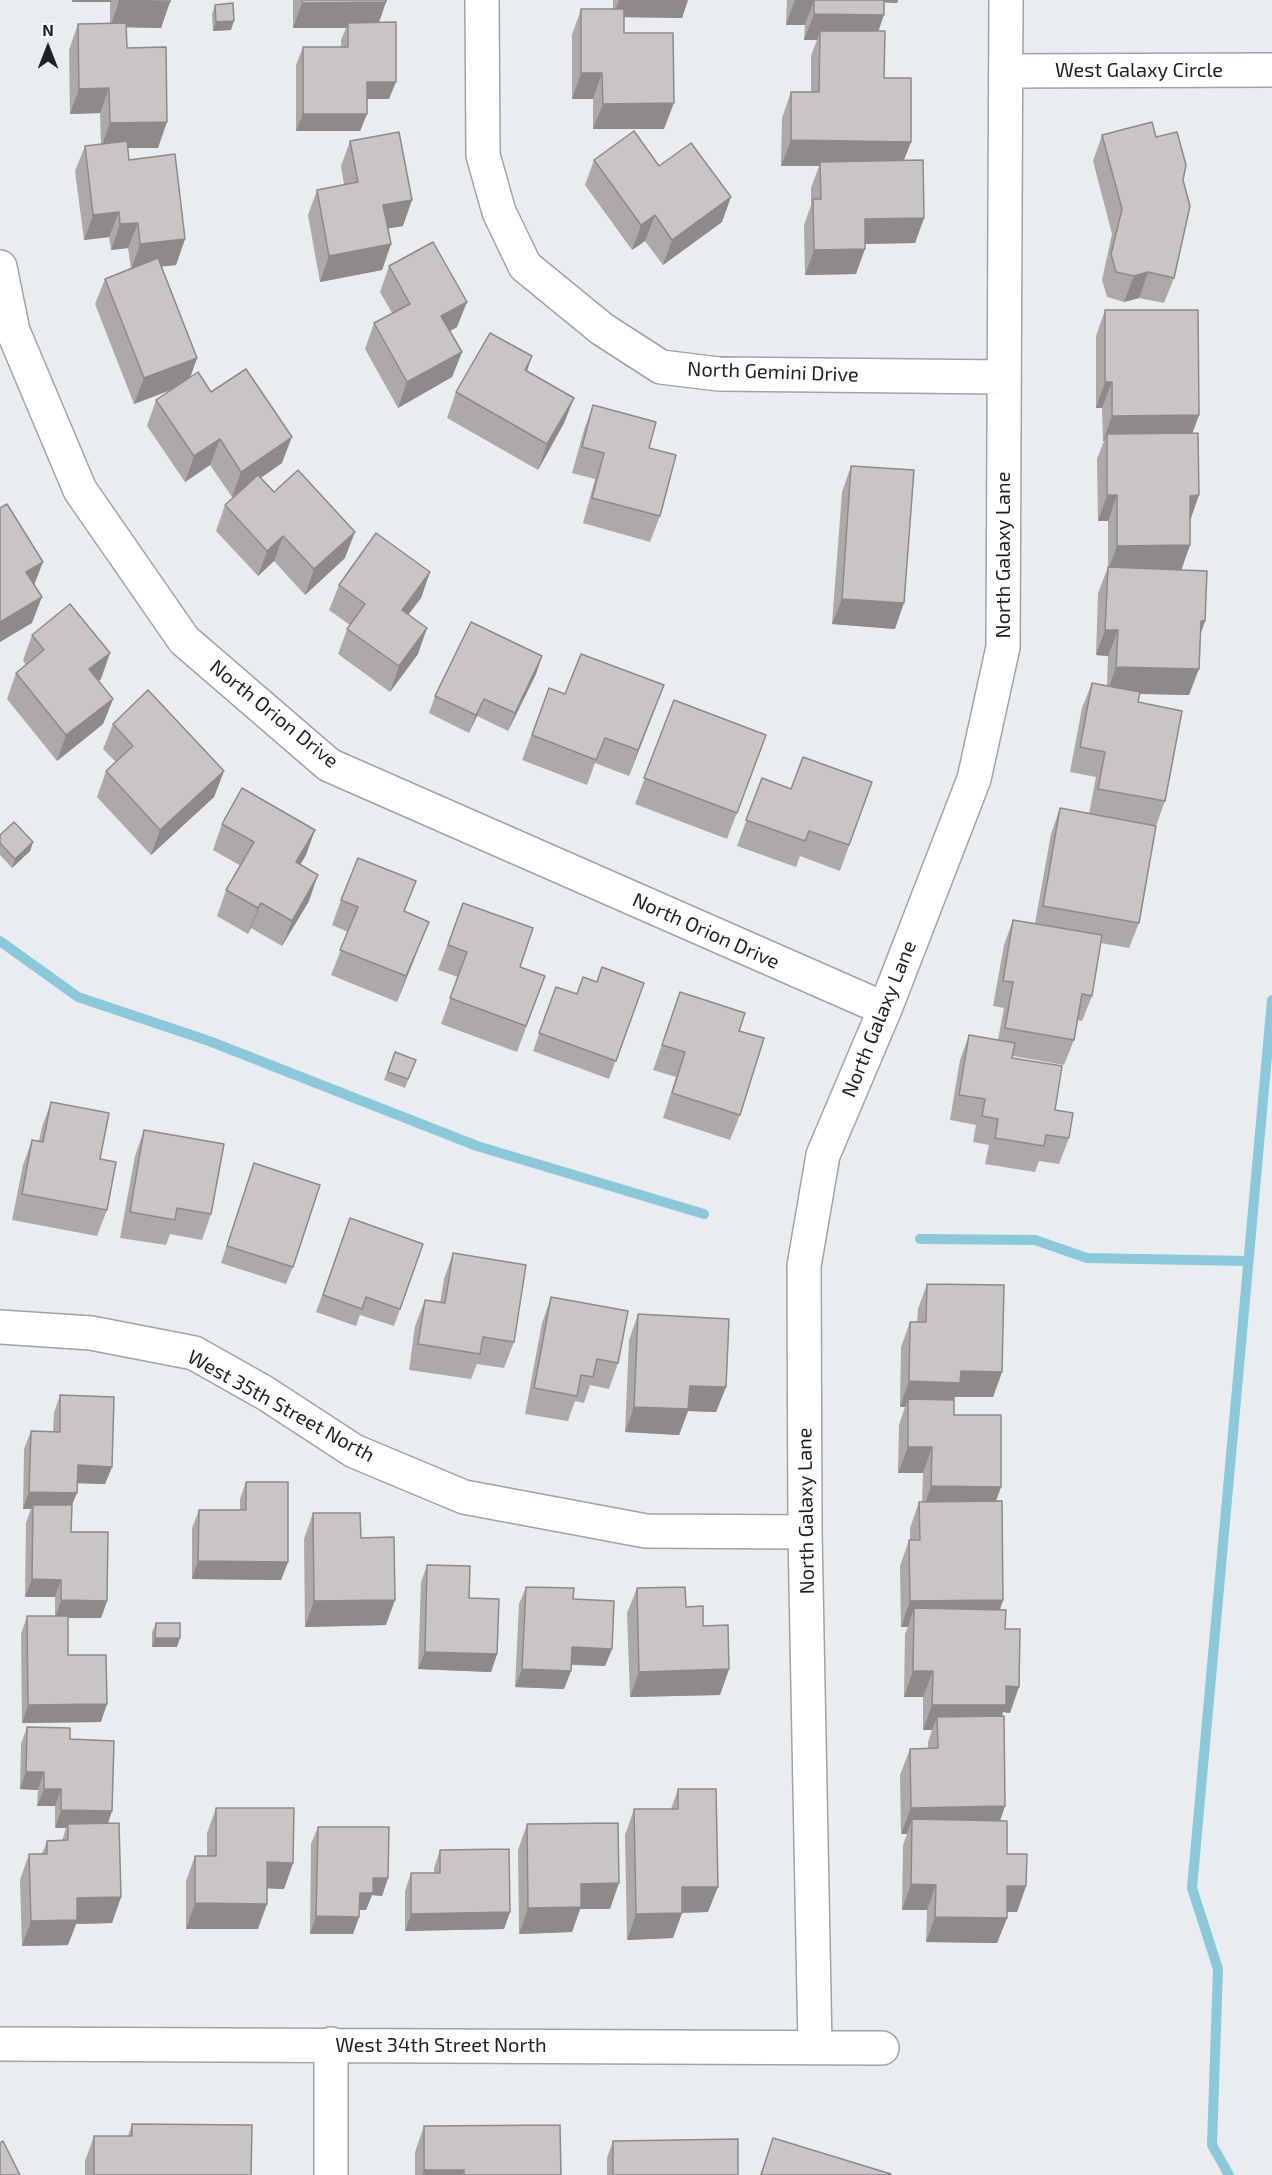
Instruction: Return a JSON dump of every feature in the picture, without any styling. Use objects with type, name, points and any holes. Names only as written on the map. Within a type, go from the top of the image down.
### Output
[{"type":"street","name":"North Gemini Drive","points":[[482,0],[483,155],[499,212],[525,266],[602,329],[660,367],[719,374],[1004,376]]},
{"type":"street","name":"North Galaxy Lane","points":[[815,2048],[805,1532],[804,1266],[823,1155],[885,1009],[974,779],[1003,647],[1006,0]]},
{"type":"street","name":"West Galaxy Circle","points":[[1007,71],[1272,70]]},
{"type":"street","name":"North Orion Drive","points":[[0,267],[13,332],[80,490],[184,640],[329,765],[885,1009]]},
{"type":"street","name":"West 35th Street North","points":[[0,1328],[91,1333],[194,1353],[265,1393],[354,1451],[464,1497],[646,1531],[805,1532]]},
{"type":"street","name":"West 34th Street North","points":[[0,2044],[882,2048]]},
{"type":"street","points":[[331,2044],[331,2175]]},
{"type":"building","points":[[170,0],[170,2],[119,1]]},
{"type":"building","points":[[302,0],[386,0],[386,2],[302,3]]},
{"type":"building","points":[[814,0],[884,0],[884,15],[814,14]]},
{"type":"building","points":[[233,3],[234,21],[216,22],[215,5]]},
{"type":"building","points":[[581,9],[624,9],[624,33],[673,33],[674,103],[603,104],[602,73],[581,73]]},
{"type":"building","points":[[396,22],[396,82],[367,82],[367,114],[303,114],[303,47],[348,47],[348,23]]},
{"type":"building","points":[[126,23],[127,48],[166,47],[167,122],[110,123],[109,88],[79,89],[78,24]]},
{"type":"building","points":[[820,31],[885,31],[884,78],[911,78],[911,142],[791,140],[791,92],[819,92]]},
{"type":"building","points":[[1152,122],[1156,137],[1177,132],[1186,165],[1183,180],[1190,206],[1174,278],[1148,272],[1134,276],[1116,272],[1111,254],[1122,209],[1102,135]]},
{"type":"building","points":[[634,131],[659,166],[691,143],[731,197],[672,240],[655,215],[641,225],[594,160]]},
{"type":"building","points":[[399,132],[412,200],[383,205],[391,244],[329,256],[317,190],[358,182],[350,141]]},
{"type":"building","points":[[127,141],[129,160],[175,154],[185,239],[140,244],[138,223],[120,224],[119,212],[93,215],[85,146]]},
{"type":"building","points":[[923,160],[924,218],[865,219],[865,249],[814,250],[813,199],[821,199],[820,162]]},
{"type":"building","points":[[433,242],[467,302],[441,316],[462,352],[407,382],[374,323],[410,304],[389,266]]},
{"type":"building","points":[[158,258],[197,358],[144,378],[105,279]]},
{"type":"building","points":[[1105,310],[1198,310],[1199,415],[1112,416],[1112,382],[1105,382]]},
{"type":"building","points":[[490,333],[532,356],[525,370],[574,398],[547,444],[456,392]]},
{"type":"building","points":[[246,369],[292,437],[241,472],[220,439],[194,456],[156,400],[198,372],[211,392]]},
{"type":"building","points":[[593,405],[656,422],[649,448],[676,455],[660,516],[592,498],[604,453],[582,447]]},
{"type":"building","points":[[1198,433],[1199,495],[1190,496],[1190,545],[1117,546],[1117,495],[1107,495],[1107,434]]},
{"type":"building","points":[[851,466],[914,470],[904,603],[842,599]]},
{"type":"building","points":[[298,470],[355,532],[314,569],[283,536],[267,551],[225,505],[258,475],[274,492]]},
{"type":"building","points":[[7,504],[43,562],[26,572],[42,597],[0,622],[0,508]]},
{"type":"building","points":[[376,533],[430,572],[402,610],[427,628],[399,666],[347,629],[365,604],[339,585]]},
{"type":"building","points":[[1108,567],[1207,571],[1205,621],[1201,621],[1199,669],[1116,667],[1118,630],[1105,630]]},
{"type":"building","points":[[70,604],[110,653],[89,669],[113,699],[66,735],[16,673],[44,650],[32,635]]},
{"type":"building","points":[[471,622],[542,656],[515,713],[484,699],[476,715],[435,696]]},
{"type":"building","points":[[581,654],[664,685],[638,750],[605,738],[596,760],[532,735],[549,688],[565,694]]},
{"type":"building","points":[[1092,683],[1140,692],[1138,702],[1182,711],[1165,801],[1098,789],[1105,752],[1080,747]]},
{"type":"building","points":[[148,690],[224,771],[160,830],[106,771],[133,746],[113,724]]},
{"type":"building","points":[[674,700],[766,735],[737,813],[644,778]]},
{"type":"building","points":[[803,757],[872,782],[849,845],[809,831],[805,841],[746,820],[762,778],[791,789]]},
{"type":"building","points":[[242,788],[315,830],[296,862],[318,875],[292,921],[261,903],[258,908],[226,890],[254,842],[222,824]]},
{"type":"building","points":[[1060,808],[1156,826],[1139,923],[1043,906]]},
{"type":"building","points":[[14,822],[33,842],[15,859],[0,843],[0,835]]},
{"type":"building","points":[[358,858],[416,881],[404,911],[429,922],[406,976],[340,950],[358,907],[341,900]]},
{"type":"building","points":[[463,903],[533,928],[520,967],[545,976],[526,1026],[450,998],[467,952],[448,945]]},
{"type":"building","points":[[1013,920],[1102,935],[1092,996],[1082,994],[1074,1040],[1005,1028],[1013,982],[1003,981]]},
{"type":"building","points":[[602,967],[644,983],[616,1061],[539,1033],[556,987],[577,994],[583,977],[597,982]]},
{"type":"building","points":[[680,992],[745,1013],[739,1031],[764,1038],[740,1115],[672,1093],[685,1052],[662,1045]]},
{"type":"building","points":[[969,1035],[1015,1043],[1012,1058],[1062,1066],[1055,1110],[1073,1113],[1069,1138],[1046,1135],[1044,1146],[995,1138],[998,1119],[982,1116],[985,1099],[959,1095]]},
{"type":"building","points":[[395,1052],[416,1060],[408,1079],[388,1072]]},
{"type":"building","points":[[51,1102],[109,1113],[100,1159],[116,1162],[107,1210],[22,1194],[32,1140],[43,1142]]},
{"type":"building","points":[[144,1130],[224,1144],[211,1214],[177,1208],[175,1220],[130,1212]]},
{"type":"building","points":[[254,1163],[320,1185],[293,1267],[227,1246]]},
{"type":"building","points":[[350,1218],[423,1244],[400,1309],[366,1297],[362,1309],[323,1295]]},
{"type":"building","points":[[453,1253],[526,1265],[514,1342],[483,1337],[480,1354],[418,1344],[425,1300],[445,1303]]},
{"type":"building","points":[[927,1284],[1004,1285],[1002,1372],[961,1371],[960,1383],[909,1381],[910,1322],[926,1322]]},
{"type":"building","points":[[551,1297],[628,1311],[618,1363],[597,1359],[593,1377],[581,1375],[577,1396],[534,1388]]},
{"type":"building","points":[[638,1314],[729,1319],[726,1387],[690,1386],[688,1409],[634,1407]]},
{"type":"building","points":[[60,1395],[114,1397],[112,1467],[78,1465],[77,1493],[29,1492],[31,1431],[60,1432]]},
{"type":"building","points":[[908,1399],[954,1400],[954,1415],[1001,1415],[1001,1487],[931,1486],[932,1447],[908,1447]]},
{"type":"building","points":[[246,1482],[288,1482],[288,1562],[198,1561],[199,1510],[246,1510]]},
{"type":"building","points":[[1002,1501],[1003,1600],[910,1601],[909,1540],[920,1540],[919,1502]]},
{"type":"building","points":[[33,1505],[72,1505],[71,1532],[108,1532],[107,1601],[61,1600],[61,1580],[32,1579]]},
{"type":"building","points":[[313,1513],[360,1513],[361,1538],[394,1537],[395,1600],[314,1601]]},
{"type":"building","points":[[427,1565],[470,1566],[469,1598],[499,1599],[497,1654],[425,1652]]},
{"type":"building","points":[[526,1587],[574,1588],[573,1599],[614,1601],[612,1649],[572,1647],[571,1671],[522,1669]]},
{"type":"building","points":[[685,1587],[686,1607],[703,1606],[703,1626],[728,1625],[729,1669],[639,1672],[637,1588]]},
{"type":"building","points":[[914,1608],[1006,1610],[1005,1629],[1020,1629],[1019,1687],[1006,1686],[1006,1705],[932,1705],[933,1671],[913,1671]]},
{"type":"building","points":[[27,1616],[68,1616],[68,1655],[106,1655],[107,1704],[28,1705]]},
{"type":"building","points":[[156,1623],[180,1623],[180,1638],[155,1638]]},
{"type":"building","points":[[1004,1716],[1005,1806],[911,1808],[910,1749],[938,1748],[937,1717]]},
{"type":"building","points":[[27,1727],[70,1728],[70,1739],[114,1741],[112,1811],[61,1810],[61,1789],[44,1789],[44,1772],[26,1772]]},
{"type":"building","points":[[678,1789],[716,1789],[718,1887],[682,1887],[682,1913],[636,1914],[634,1809],[678,1809]]},
{"type":"building","points":[[216,1808],[294,1808],[293,1863],[267,1862],[267,1904],[195,1903],[195,1856],[216,1856]]},
{"type":"building","points":[[912,1819],[1007,1821],[1007,1854],[1027,1854],[1026,1886],[1007,1886],[1007,1918],[935,1917],[936,1885],[911,1884]]},
{"type":"building","points":[[119,1823],[121,1897],[77,1898],[77,1920],[31,1921],[29,1854],[47,1854],[47,1841],[68,1840],[68,1824]]},
{"type":"building","points":[[618,1823],[619,1883],[581,1884],[581,1907],[528,1908],[527,1824]]},
{"type":"building","points":[[318,1827],[389,1827],[388,1878],[373,1878],[373,1893],[360,1893],[359,1917],[316,1916]]},
{"type":"building","points":[[509,1849],[510,1912],[411,1914],[411,1873],[440,1873],[440,1850]]},
{"type":"building","points":[[132,2124],[252,2125],[251,2175],[94,2175],[94,2136],[132,2136]]},
{"type":"building","points":[[560,2125],[561,2175],[464,2175],[464,2170],[424,2170],[424,2126]]},
{"type":"building","points":[[773,2138],[891,2174],[891,2175],[761,2175]]},
{"type":"building","points":[[738,2139],[738,2175],[613,2175],[613,2141]]},
{"type":"building","points":[[3,2141],[20,2175],[0,2175],[0,2143]]},
{"type":"waterway","points":[[0,941],[78,997],[209,1041],[477,1146],[704,1214]]},
{"type":"waterway","points":[[1229,2175],[1212,2145],[1218,1969],[1192,1888],[1272,1000]]},
{"type":"waterway","points":[[920,1239],[1035,1240],[1087,1258],[1247,1261]]}]
